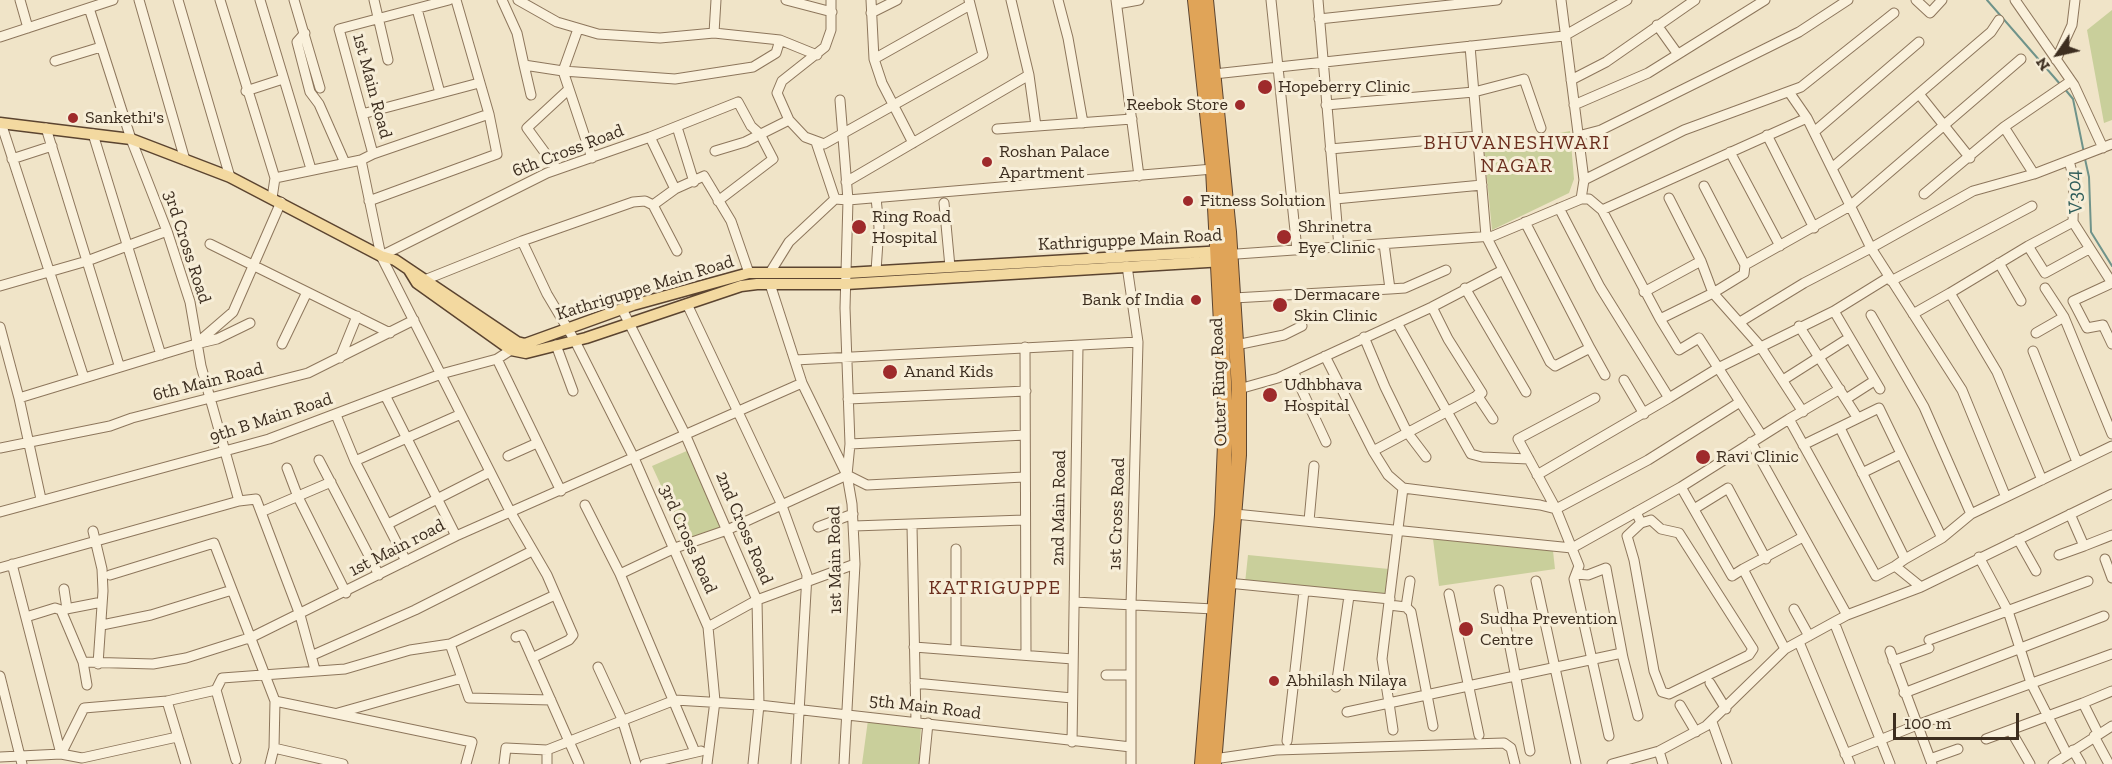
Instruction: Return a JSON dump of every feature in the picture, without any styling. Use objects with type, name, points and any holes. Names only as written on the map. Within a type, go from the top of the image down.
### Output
[{"type":"highway","name":"Outer Ring Road","points":[[1195,0],[1213,169],[1234,298],[1239,389],[1239,453],[1235,514],[1210,762]]},
{"type":"highway","name":"Outer Ring Road","points":[[1206,0],[1214,74],[1227,255],[1226,420],[1214,609],[1210,762]]},
{"type":"main road","name":"Kathriguppe Main Road","points":[[0,123],[131,139],[230,177],[381,256],[395,260],[427,279],[518,342],[525,344],[622,309],[748,273],[771,271],[846,279],[876,271],[1227,255]]},
{"type":"main road","name":"Kathriguppe Main Road","points":[[409,270],[417,283],[511,350],[526,353],[575,341],[741,286],[1127,266],[1227,255]]},
{"type":"street","points":[[20,0],[28,28]]},
{"type":"street","points":[[0,37],[113,0]]},
{"type":"street","points":[[139,0],[185,160]]},
{"type":"street","points":[[178,0],[230,177]]},
{"type":"street","points":[[196,344],[233,312],[276,200],[275,178],[246,91],[220,0]]},
{"type":"street","points":[[260,0],[311,169]]},
{"type":"street","points":[[294,0],[320,88]]},
{"type":"street","points":[[374,0],[388,60]]},
{"type":"street","name":"1st Main Road","points":[[449,0],[339,29],[373,154],[360,160],[381,256],[511,513],[547,575],[573,635],[569,640],[532,658]]},
{"type":"street","points":[[369,201],[497,154],[489,114],[456,0]]},
{"type":"street","points":[[502,0],[517,33],[531,95]]},
{"type":"street","points":[[518,0],[538,14],[578,29],[638,38],[714,33],[780,40],[817,55]]},
{"type":"street","points":[[714,33],[716,0]]},
{"type":"street","points":[[786,0],[832,12]]},
{"type":"street","points":[[831,0],[832,12],[825,47],[782,81],[777,93],[789,120],[805,137],[824,144],[983,55],[970,2],[874,59]]},
{"type":"street","points":[[871,0],[874,59],[892,106],[912,143]]},
{"type":"street","points":[[871,12],[897,0]]},
{"type":"street","points":[[1011,0],[1029,75],[1036,126]]},
{"type":"street","points":[[1058,0],[1068,38],[1083,123]]},
{"type":"street","points":[[1139,0],[1116,2],[1139,176]]},
{"type":"street","points":[[1271,0],[1297,250]]},
{"type":"street","points":[[1318,0],[1339,247]]},
{"type":"street","points":[[1320,19],[1497,0]]},
{"type":"street","points":[[1561,0],[1584,180],[1581,199]]},
{"type":"street","points":[[1214,74],[1564,36],[1627,0]]},
{"type":"street","points":[[1571,80],[1606,62],[1695,0]]},
{"type":"street","points":[[1574,105],[1648,73],[1765,0]]},
{"type":"street","points":[[1578,136],[1601,130],[1789,37],[1848,0]]},
{"type":"street","points":[[1916,0],[1930,13],[1942,0]]},
{"type":"street","points":[[1740,322],[1804,282],[1871,248],[1973,191],[2034,174],[2107,146],[2071,81],[2015,0]]},
{"type":"street","points":[[2056,60],[2072,25],[2075,0]]},
{"type":"street","name":"3rd Cross Road","points":[[89,8],[131,139],[167,231],[190,302],[196,344],[239,501]]},
{"type":"street","points":[[417,9],[440,93]]},
{"type":"street","points":[[1584,180],[1684,130],[1801,87],[1894,13]]},
{"type":"street","points":[[1832,168],[1991,32],[1999,20]]},
{"type":"street","points":[[1657,25],[1677,53]]},
{"type":"street","points":[[578,29],[563,71],[592,158]]},
{"type":"street","points":[[305,33],[297,42],[310,93],[319,104],[345,163]]},
{"type":"street","points":[[524,65],[563,71],[675,79],[753,67],[776,53],[780,40]]},
{"type":"street","points":[[1814,132],[1919,42]]},
{"type":"street","points":[[1470,46],[1486,236],[1550,362],[1555,366],[1590,348]]},
{"type":"street","points":[[54,61],[102,47]]},
{"type":"street","points":[[1745,265],[1851,206],[2022,59]]},
{"type":"street","points":[[846,182],[1029,75]]},
{"type":"street","points":[[246,91],[283,79]]},
{"type":"street","points":[[1326,105],[1474,92],[1524,79],[1541,128]]},
{"type":"street","points":[[1924,194],[1970,158],[2004,127],[2071,81]]},
{"type":"street","points":[[362,114],[479,82]]},
{"type":"street","points":[[557,169],[527,128],[568,90]]},
{"type":"street","points":[[1789,92],[1807,118],[1871,248],[1962,390],[2005,495]]},
{"type":"street","points":[[1919,94],[1970,158]]},
{"type":"street","name":"1st Main Road","points":[[840,100],[848,200],[846,356],[850,444],[847,475],[853,514],[855,564],[849,715],[844,764]]},
{"type":"street","name":"6th Cross Road","points":[[381,256],[557,169],[650,138],[738,102],[751,126],[760,134]]},
{"type":"street","points":[[373,154],[489,114]]},
{"type":"street","points":[[1602,210],[1807,118]]},
{"type":"street","points":[[997,129],[1132,119]]},
{"type":"street","points":[[715,151],[789,120]]},
{"type":"street","points":[[0,123],[7,155],[84,378]]},
{"type":"street","points":[[677,127],[694,182]]},
{"type":"street","points":[[2004,127],[2034,174]]},
{"type":"street","points":[[46,128],[119,365]]},
{"type":"street","points":[[93,134],[161,355]]},
{"type":"street","points":[[718,201],[772,161],[760,134]]},
{"type":"street","points":[[1767,135],[1814,228]]},
{"type":"street","points":[[1330,149],[1478,136]]},
{"type":"street","points":[[650,138],[675,189]]},
{"type":"street","points":[[816,142],[835,199]]},
{"type":"street","points":[[7,155],[52,146]]},
{"type":"street","points":[[1730,152],[1780,246]]},
{"type":"street","points":[[275,178],[360,160]]},
{"type":"street","points":[[2071,160],[2074,178],[2073,222],[2112,283],[2073,301],[2087,328],[2107,323],[2112,344]]},
{"type":"street","points":[[771,271],[789,242],[835,199],[876,198],[1213,169]]},
{"type":"street","points":[[653,205],[675,189],[704,176],[731,222],[748,273]]},
{"type":"street","points":[[1335,199],[1482,185]]},
{"type":"street","points":[[1660,319],[1713,293],[1744,274],[1745,265],[1704,186]]},
{"type":"street","points":[[876,198],[879,227],[876,271]]},
{"type":"street","points":[[1669,198],[1701,261],[1713,293],[1760,346],[1803,412]]},
{"type":"street","points":[[1227,255],[1486,236],[1581,199],[1589,199],[1602,210],[1644,292],[1678,350],[1699,338],[1762,436]]},
{"type":"street","points":[[427,279],[522,241],[633,202],[645,201],[653,205],[677,251]]},
{"type":"street","points":[[944,203],[950,267]]},
{"type":"street","points":[[1537,475],[1644,414],[1718,368],[1799,326],[1834,311],[1890,279],[2032,206]]},
{"type":"street","points":[[1559,208],[1600,287],[1669,398]]},
{"type":"street","points":[[1525,222],[1605,375]]},
{"type":"street","points":[[1913,314],[2073,222]]},
{"type":"street","points":[[0,286],[87,261],[167,231]]},
{"type":"street","name":"3rd Cross Road","points":[[522,241],[547,294],[575,341],[634,458],[708,627],[715,701],[707,764]]},
{"type":"street","points":[[210,244],[390,333]]},
{"type":"street","points":[[1384,244],[1390,289]]},
{"type":"street","points":[[2028,246],[2045,273],[2089,249]]},
{"type":"street","points":[[1644,292],[1701,261]]},
{"type":"street","points":[[1999,263],[2021,301]]},
{"type":"street","name":"1st Cross Road","points":[[1127,266],[1138,342],[1131,605],[1131,764]]},
{"type":"street","points":[[1234,298],[1413,286],[1446,270]]},
{"type":"street","points":[[1239,389],[1293,371],[1432,307],[1503,270]]},
{"type":"street","points":[[770,284],[802,383],[847,475],[867,485],[1024,477]]},
{"type":"street","points":[[1465,288],[1526,392]]},
{"type":"street","points":[[2045,288],[2064,317],[2112,434]]},
{"type":"street","points":[[282,344],[306,292]]},
{"type":"street","points":[[1950,293],[1997,372],[2042,480]]},
{"type":"street","points":[[687,304],[781,503],[807,575],[796,764]]},
{"type":"street","points":[[1373,451],[1447,414],[1482,393],[1432,307]]},
{"type":"street","name":"2nd Cross Road","points":[[622,309],[686,434],[757,600],[759,705],[753,764]]},
{"type":"street","points":[[1834,311],[1877,385],[1846,399]]},
{"type":"street","points":[[1871,315],[1924,407],[1971,514]]},
{"type":"street","points":[[340,358],[357,316]]},
{"type":"street","points":[[2036,333],[2064,317]]},
{"type":"street","name":"6th Main Road","points":[[0,448],[110,426],[211,397],[309,373],[414,320]]},
{"type":"street","points":[[19,398],[119,365],[217,339],[250,323]]},
{"type":"street","points":[[1397,323],[1447,414],[1474,455],[1529,459]]},
{"type":"street","points":[[1236,345],[1284,335],[1302,326]]},
{"type":"street","points":[[1799,326],[1857,417]]},
{"type":"street","points":[[0,327],[19,398],[41,499]]},
{"type":"street","points":[[1365,337],[1384,387],[1407,432],[1426,457]]},
{"type":"street","points":[[1783,380],[1849,338]]},
{"type":"street","points":[[795,360],[1138,342]]},
{"type":"street","points":[[556,345],[573,391]]},
{"type":"street","name":"2nd Main Road","points":[[1072,742],[1078,346]]},
{"type":"street","points":[[1025,347],[1026,655]]},
{"type":"street","name":"9th B Main Road","points":[[0,512],[191,458],[225,453],[336,415],[441,374],[497,359],[511,350]]},
{"type":"street","points":[[2033,351],[2077,462]]},
{"type":"street","points":[[1325,356],[1373,451],[1388,475],[1403,488],[1556,509],[1648,460],[1740,402]]},
{"type":"street","points":[[497,359],[561,491]]},
{"type":"street","points":[[1293,371],[1326,442]]},
{"type":"street","points":[[1624,380],[1644,414]]},
{"type":"street","name":"1st Main road","points":[[83,662],[153,664],[186,658],[252,638],[456,536],[802,383]]},
{"type":"street","points":[[1235,514],[1395,532],[1572,548],[1681,486],[1840,389]]},
{"type":"street","points":[[848,399],[1026,391]]},
{"type":"street","points":[[386,395],[456,536]]},
{"type":"street","points":[[1477,395],[1493,419]]},
{"type":"street","points":[[1595,398],[1518,438],[1556,509],[1579,566],[1574,579],[1609,736]]},
{"type":"street","points":[[1803,445],[1879,408],[1942,538]]},
{"type":"street","points":[[355,461],[461,414]]},
{"type":"street","points":[[336,415],[355,461],[406,561]]},
{"type":"street","points":[[1789,419],[1876,576],[1942,538],[1971,514],[2005,495],[2112,446]]},
{"type":"street","points":[[1840,428],[1905,558]]},
{"type":"street","points":[[850,444],[1025,435]]},
{"type":"street","points":[[508,456],[537,442]]},
{"type":"street","points":[[1751,442],[1847,615]]},
{"type":"street","points":[[1862,473],[1901,454]]},
{"type":"street","points":[[319,460],[379,575]]},
{"type":"street","points":[[1309,521],[1314,466]]},
{"type":"street","points":[[287,468],[298,497],[346,592]]},
{"type":"street","points":[[388,524],[490,472]]},
{"type":"street","points":[[620,574],[675,548],[727,530],[781,503],[847,475]]},
{"type":"street","points":[[261,512],[331,482]]},
{"type":"street","points":[[1681,486],[1732,576],[1803,537]]},
{"type":"street","points":[[1393,730],[1382,659],[1395,532],[1403,488]]},
{"type":"street","points":[[1694,509],[1728,488],[1766,558]]},
{"type":"street","points":[[1612,764],[1659,751],[1712,722],[1785,649],[1834,622],[1921,587],[1979,556],[2112,494]]},
{"type":"street","points":[[0,568],[94,536],[239,501],[256,499],[300,615],[313,655],[315,670]]},
{"type":"street","points":[[585,505],[620,574],[695,752]]},
{"type":"street","points":[[1636,512],[1641,523]]},
{"type":"street","points":[[818,527],[853,514]]},
{"type":"street","points":[[2070,514],[2084,546]]},
{"type":"street","points":[[854,526],[912,526],[1024,520]]},
{"type":"street","points":[[1651,520],[1661,529],[1679,532],[1753,650],[1749,655],[1669,694],[1662,692],[1653,671],[1634,560],[1627,536],[1641,523],[1651,520]]},
{"type":"street","points":[[912,526],[916,721]]},
{"type":"street","points":[[2059,555],[2112,535]]},
{"type":"street","points":[[94,536],[102,569],[102,625],[98,664]]},
{"type":"street","points":[[2018,539],[2036,571]]},
{"type":"street","points":[[110,575],[214,543],[275,701],[274,748],[270,764]]},
{"type":"street","points":[[956,549],[956,650]]},
{"type":"street","points":[[313,655],[415,610],[532,551]]},
{"type":"street","points":[[1979,556],[2008,610],[2031,683],[2047,716],[2070,752],[2081,764]]},
{"type":"street","points":[[2105,559],[2112,579]]},
{"type":"street","points":[[12,564],[61,754]]},
{"type":"street","points":[[708,627],[757,600],[855,564]]},
{"type":"street","points":[[1895,566],[1921,587]]},
{"type":"street","points":[[1576,574],[1588,575],[1606,568],[1622,653],[1638,716]]},
{"type":"street","points":[[1743,570],[1785,649]]},
{"type":"street","points":[[1536,581],[1576,764]]},
{"type":"street","points":[[1958,749],[1931,761],[1892,656],[1929,644],[2008,610],[2088,581]]},
{"type":"street","points":[[1406,607],[1410,582]]},
{"type":"street","points":[[1228,583],[1349,596],[1406,607],[1411,612],[1433,726]]},
{"type":"street","points":[[64,589],[64,610],[83,662],[87,685]]},
{"type":"street","points":[[102,625],[151,615],[232,590]]},
{"type":"street","points":[[1499,590],[1530,751]]},
{"type":"street","points":[[1287,741],[1304,591]]},
{"type":"street","points":[[1449,594],[1479,735]]},
{"type":"street","points":[[236,760],[216,690],[222,678],[345,669],[410,650],[450,644],[555,595]]},
{"type":"street","points":[[1336,687],[1349,596]]},
{"type":"street","points":[[1074,602],[1214,609]]},
{"type":"street","points":[[26,617],[55,608],[64,610],[97,603]]},
{"type":"street","points":[[1794,609],[1809,636]]},
{"type":"street","points":[[1904,693],[2104,615]]},
{"type":"street","points":[[1834,622],[1890,764]]},
{"type":"street","points":[[516,637],[522,635],[579,764]]},
{"type":"street","points":[[1799,642],[1850,764]]},
{"type":"street","points":[[450,644],[469,698],[551,700]]},
{"type":"street","points":[[914,647],[1073,659]]},
{"type":"street","points":[[1347,712],[1622,653]]},
{"type":"street","points":[[1845,754],[1917,725],[2112,654]]},
{"type":"street","points":[[598,667],[622,719],[636,764]]},
{"type":"street","points":[[1106,675],[1130,675]]},
{"type":"street","points":[[0,676],[4,704],[22,760]]},
{"type":"street","points":[[338,713],[462,678]]},
{"type":"street","points":[[915,683],[1072,698]]},
{"type":"street","points":[[1710,683],[1726,709]]},
{"type":"street","points":[[61,754],[84,708],[166,701],[216,690]]},
{"type":"street","points":[[1986,739],[2083,704],[2112,691]]},
{"type":"street","points":[[504,764],[506,748],[547,750],[570,743],[622,719],[675,700],[715,701]]},
{"type":"street","points":[[166,701],[186,764]]},
{"type":"street","points":[[275,701],[472,742],[466,764]]},
{"type":"street","name":"5th Main Road","points":[[715,701],[916,721],[1072,742],[1131,747]]},
{"type":"street","points":[[2083,704],[2109,764]]},
{"type":"street","points":[[1680,705],[1696,732]]},
{"type":"street","points":[[1712,722],[1727,764]]},
{"type":"street","points":[[924,764],[927,723]]},
{"type":"street","points":[[2053,764],[2112,726]]},
{"type":"street","points":[[2011,731],[2030,764]]},
{"type":"street","points":[[0,757],[22,760],[61,754],[82,758],[177,736]]},
{"type":"street","points":[[1210,762],[1245,753],[1276,750],[1504,743],[1511,748],[1515,764]]},
{"type":"street","points":[[274,748],[343,764]]},
{"type":"street","points":[[547,750],[547,764]]},
{"type":"street","points":[[645,764],[664,762],[708,750]]},
{"type":"street","points":[[1659,751],[1663,764]]},
{"type":"street","points":[[1245,753],[1245,764]]},
{"type":"green space","points":[[2112,10],[2112,120],[2104,123],[2087,30]]},
{"type":"green space","points":[[1570,131],[1574,179],[1569,193],[1492,230],[1484,148]]},
{"type":"green space","points":[[689,450],[722,527],[687,542],[652,466]]},
{"type":"green space","points":[[1433,539],[1553,551],[1555,569],[1439,586]]},
{"type":"green space","points":[[1248,555],[1389,569],[1386,597],[1245,583]]},
{"type":"green space","points":[[868,720],[921,727],[919,764],[862,764]]},
{"type":"waterway","name":"V304","points":[[1987,0],[2060,84]]},
{"type":"waterway","name":"V304","points":[[2064,88],[2073,99],[2084,153]]},
{"type":"waterway","name":"V304","points":[[2085,159],[2089,177],[2091,232],[2112,266]]},
{"type":"place","name":"Hopeberry Clinic","points":[[1265,87]]},
{"type":"place","name":"Reebok Store","points":[[1240,105]]},
{"type":"place","name":"Sankethi's","points":[[73,118]]},
{"type":"place","name":"Roshan Palace Apartment","points":[[987,162]]},
{"type":"place","name":"Fitness Solution","points":[[1188,201]]},
{"type":"place","name":"Ring Road Hospital","points":[[859,227]]},
{"type":"place","name":"Shrinetra Eye Clinic","points":[[1284,237]]},
{"type":"place","name":"Bank of India","points":[[1196,300]]},
{"type":"place","name":"Dermacare Skin Clinic","points":[[1280,305]]},
{"type":"place","name":"Anand Kids","points":[[890,372]]},
{"type":"place","name":"Udhbhava Hospital","points":[[1270,395]]},
{"type":"place","name":"Ravi Clinic","points":[[1703,457]]},
{"type":"place","name":"Sudha Prevention Centre","points":[[1466,629]]},
{"type":"place","name":"Abhilash Nilaya","points":[[1274,681]]},
{"type":"district","name":"BHUVANESHWARI NAGAR","points":[[1517,154]]},
{"type":"district","name":"KATRIGUPPE","points":[[995,588]]}]
